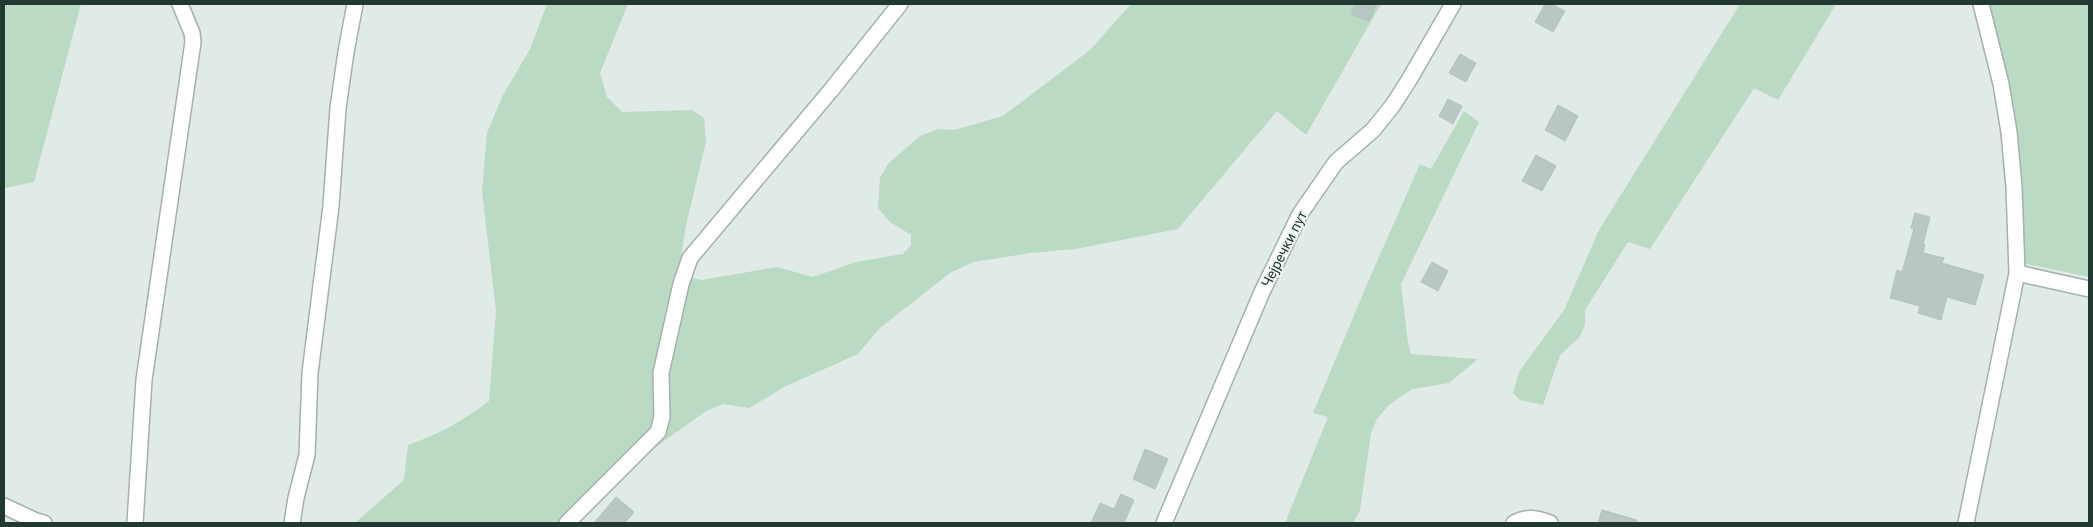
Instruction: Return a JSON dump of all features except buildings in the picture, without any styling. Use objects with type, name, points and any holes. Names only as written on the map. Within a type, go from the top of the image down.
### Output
[{"type":"street","points":[[135,523],[144,380],[193,42],[192,33],[180,4]]},
{"type":"street","points":[[292,523],[307,455],[310,373],[331,206],[338,108],[355,4]]},
{"type":"street","points":[[567,523],[658,432],[662,417],[661,372],[679,292],[690,258],[832,89],[900,4]]},
{"type":"street","name":"Чејречки пут","points":[[1164,523],[1247,325],[1300,214],[1336,162],[1373,130],[1393,105],[1453,4]]},
{"type":"street","points":[[1966,523],[2017,273],[2014,187],[2009,132],[2001,84],[1980,4]]},
{"type":"street","points":[[2017,273],[2089,289]]},
{"type":"street","points":[[4,506],[44,523]]},
{"type":"street","points":[[1514,523],[1526,518],[1538,518],[1550,523]]},
{"type":"green space","points":[[4,4],[81,4],[34,182],[4,188]]},
{"type":"green space","points":[[547,4],[628,4],[600,73],[607,97],[622,112],[692,110],[704,118],[706,142],[686,225],[678,275],[702,280],[777,267],[813,277],[856,262],[903,254],[911,245],[911,235],[890,222],[878,208],[880,178],[888,164],[920,136],[938,129],[954,130],[1003,116],[1090,50],[1131,4],[1381,4],[1306,135],[1277,111],[1178,229],[1075,249],[1030,253],[973,262],[950,273],[880,328],[858,354],[786,386],[749,408],[723,404],[706,411],[642,457],[573,523],[355,523],[404,480],[408,445],[430,437],[489,401],[496,311],[482,191],[487,133],[503,95],[530,49]]},
{"type":"green space","points":[[1740,4],[1836,4],[1778,100],[1754,88],[1650,249],[1628,242],[1585,310],[1585,325],[1579,338],[1560,355],[1543,405],[1520,400],[1513,393],[1519,372],[1564,310],[1599,230]]},
{"type":"green space","points":[[1987,4],[2089,4],[2089,277],[2022,263],[2023,216],[2018,148]]},
{"type":"green space","points":[[1464,111],[1479,122],[1401,284],[1411,354],[1478,359],[1449,383],[1412,389],[1389,405],[1377,419],[1371,433],[1360,510],[1353,523],[1285,523],[1328,417],[1313,413],[1368,282],[1420,164],[1431,169]]}]
